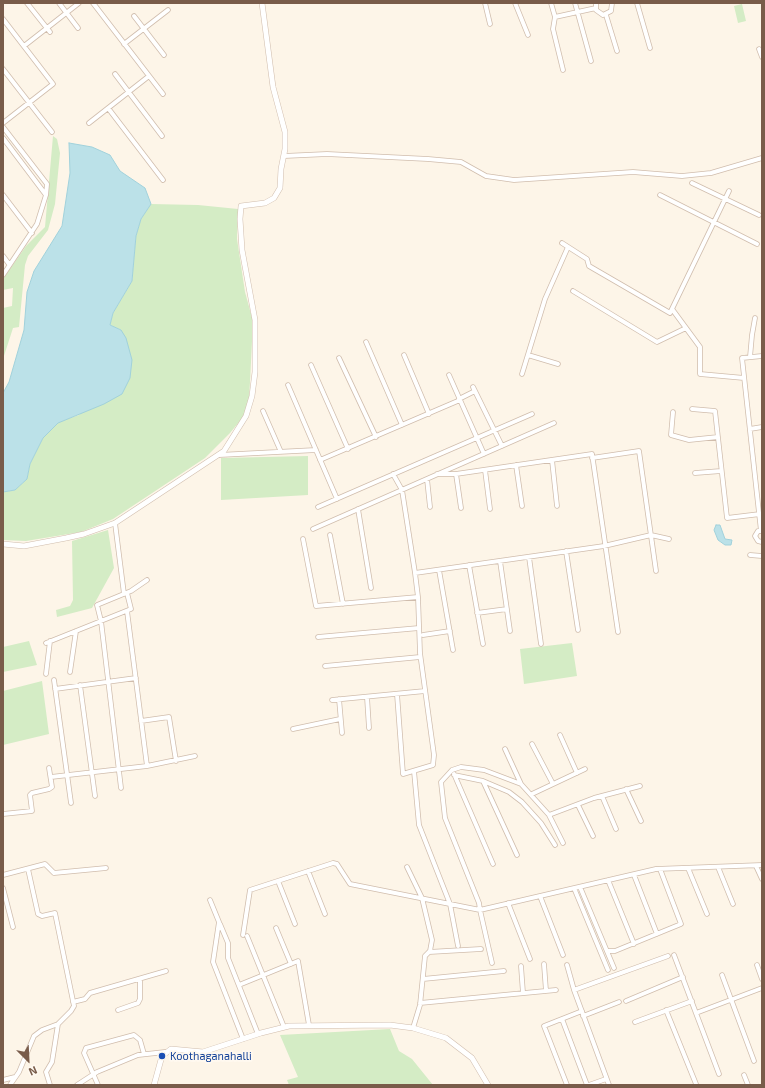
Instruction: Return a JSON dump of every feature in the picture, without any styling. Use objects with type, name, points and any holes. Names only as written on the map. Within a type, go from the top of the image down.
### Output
[{"type":"street","points":[[27,3],[48,30]]},
{"type":"street","points":[[59,3],[78,28]]},
{"type":"street","points":[[24,46],[48,30],[80,3]]},
{"type":"street","points":[[93,3],[163,94]]},
{"type":"street","points":[[3,544],[24,546],[84,534],[115,523],[224,451],[246,416],[252,396],[254,380],[255,320],[242,250],[240,219],[242,206],[265,203],[274,198],[280,188],[285,132],[273,87],[262,3]]},
{"type":"street","points":[[485,3],[490,24]]},
{"type":"street","points":[[515,3],[528,35]]},
{"type":"street","points":[[551,3],[555,18],[553,29],[563,70]]},
{"type":"street","points":[[575,3],[591,61]]},
{"type":"street","points":[[555,18],[578,12],[596,5],[598,13],[606,15],[611,12],[613,3]]},
{"type":"street","points":[[637,3],[650,48]]},
{"type":"street","points":[[124,44],[168,10]]},
{"type":"street","points":[[606,15],[617,51]]},
{"type":"street","points":[[134,16],[164,55]]},
{"type":"street","points":[[3,19],[53,84],[3,123]]},
{"type":"street","points":[[759,49],[762,57]]},
{"type":"street","points":[[3,69],[52,132]]},
{"type":"street","points":[[115,74],[162,136]]},
{"type":"street","points":[[89,123],[149,76]]},
{"type":"street","points":[[108,108],[163,180]]},
{"type":"street","points":[[3,127],[47,184],[46,195],[37,224],[3,274]]},
{"type":"street","points":[[3,138],[46,195]]},
{"type":"street","points":[[284,156],[326,154],[428,158],[461,162],[486,176],[514,180],[634,172],[682,176],[711,173],[762,158]]},
{"type":"street","points":[[692,183],[759,215]]},
{"type":"street","points":[[562,243],[587,259],[589,266],[670,313],[730,191]]},
{"type":"street","points":[[3,195],[32,233]]},
{"type":"street","points":[[660,195],[757,244]]},
{"type":"street","points":[[522,374],[545,299],[568,246]]},
{"type":"street","points":[[3,256],[9,264]]},
{"type":"street","points":[[573,292],[657,342],[686,328]]},
{"type":"street","points":[[672,309],[700,347],[700,374],[744,378]]},
{"type":"street","points":[[750,357],[755,318]]},
{"type":"street","points":[[366,342],[402,425]]},
{"type":"street","points":[[404,355],[429,414]]},
{"type":"street","points":[[528,355],[558,364]]},
{"type":"street","points":[[762,356],[742,358],[750,429],[760,491],[761,531],[757,533],[756,536],[758,541],[762,542]]},
{"type":"street","points":[[339,358],[376,437]]},
{"type":"street","points":[[311,366],[348,448]]},
{"type":"street","points":[[449,375],[484,454]]},
{"type":"street","points":[[288,385],[337,499]]},
{"type":"street","points":[[320,460],[429,414],[460,399],[474,389],[502,446]]},
{"type":"street","points":[[692,409],[715,411],[727,518],[760,514]]},
{"type":"street","points":[[263,411],[281,452]]},
{"type":"street","points":[[673,412],[671,435],[689,440],[718,437]]},
{"type":"street","points":[[318,508],[532,414]]},
{"type":"street","points":[[313,529],[554,423]]},
{"type":"street","points":[[750,429],[762,427]]},
{"type":"street","points":[[219,455],[316,450]]},
{"type":"street","points":[[592,458],[639,451],[656,571]]},
{"type":"street","points":[[437,474],[456,474],[592,454],[604,546],[618,632]]},
{"type":"street","points":[[552,460],[557,506]]},
{"type":"street","points":[[516,465],[522,506]]},
{"type":"street","points":[[485,470],[490,509]]},
{"type":"street","points":[[695,473],[721,471]]},
{"type":"street","points":[[393,474],[402,490],[415,573],[418,598],[420,656],[434,755],[433,765],[403,774],[396,694]]},
{"type":"street","points":[[456,474],[460,508]]},
{"type":"street","points":[[427,479],[430,507]]},
{"type":"street","points":[[358,509],[371,588]]},
{"type":"street","points":[[46,674],[48,642],[131,609],[126,593],[115,523]]},
{"type":"street","points":[[330,535],[344,604]]},
{"type":"street","points":[[415,573],[604,546],[651,535],[669,539]]},
{"type":"street","points":[[303,539],[316,606],[418,598]]},
{"type":"street","points":[[566,551],[578,630]]},
{"type":"street","points":[[750,555],[762,556]]},
{"type":"street","points":[[529,557],[541,644]]},
{"type":"street","points":[[500,561],[510,632]]},
{"type":"street","points":[[469,565],[483,644]]},
{"type":"street","points":[[439,570],[453,650]]},
{"type":"street","points":[[121,788],[101,621],[97,605],[126,593],[147,580]]},
{"type":"street","points":[[477,613],[507,609]]},
{"type":"street","points":[[127,611],[147,766]]},
{"type":"street","points":[[318,637],[419,628]]},
{"type":"street","points":[[424,635],[450,630]]},
{"type":"street","points":[[70,672],[76,631]]},
{"type":"street","points":[[325,666],[420,656]]},
{"type":"street","points":[[55,689],[136,678]]},
{"type":"street","points":[[54,680],[71,803]]},
{"type":"street","points":[[80,686],[95,796]]},
{"type":"street","points":[[332,700],[425,691]]},
{"type":"street","points":[[368,697],[369,728]]},
{"type":"street","points":[[339,699],[342,733]]},
{"type":"street","points":[[141,721],[169,717],[176,761]]},
{"type":"street","points":[[293,729],[340,719]]},
{"type":"street","points":[[560,735],[578,773]]},
{"type":"street","points":[[532,744],[553,784]]},
{"type":"street","points":[[505,749],[521,784]]},
{"type":"street","points":[[50,776],[147,766],[195,756]]},
{"type":"street","points":[[492,963],[480,910],[480,903],[445,818],[440,782],[452,770],[461,767],[484,770],[521,784],[532,794],[549,815],[563,842]]},
{"type":"street","points":[[3,814],[32,811],[30,795],[52,787],[49,768]]},
{"type":"street","points":[[532,794],[585,769]]},
{"type":"street","points":[[452,770],[493,864]]},
{"type":"street","points":[[414,771],[419,825],[450,904],[458,946]]},
{"type":"street","points":[[454,775],[483,781],[510,792],[522,802],[540,822],[555,845]]},
{"type":"street","points":[[483,781],[517,855]]},
{"type":"street","points":[[549,815],[602,796],[640,786]]},
{"type":"street","points":[[626,789],[641,821]]},
{"type":"street","points":[[602,796],[616,829]]},
{"type":"street","points":[[578,805],[593,836]]},
{"type":"street","points":[[284,1027],[245,935],[250,890],[333,863],[338,864],[350,884],[480,910],[660,869],[762,865]]},
{"type":"street","points":[[3,876],[45,864],[54,873],[106,868]]},
{"type":"street","points":[[756,866],[762,879]]},
{"type":"street","points":[[407,867],[422,898],[432,940],[432,947],[425,956],[420,1003],[413,1028]]},
{"type":"street","points":[[718,867],[733,904]]},
{"type":"street","points":[[688,868],[706,914]]},
{"type":"street","points":[[10,1085],[16,1077],[34,1036],[42,1030],[58,1024],[73,1009],[73,1002],[55,913],[42,916],[38,914],[28,869]]},
{"type":"street","points":[[607,951],[615,951],[681,924],[660,869]]},
{"type":"street","points":[[308,871],[325,914]]},
{"type":"street","points":[[634,874],[657,934]]},
{"type":"street","points":[[608,880],[634,944]]},
{"type":"street","points":[[278,881],[295,924]]},
{"type":"street","points":[[580,887],[614,968]]},
{"type":"street","points":[[3,888],[13,927]]},
{"type":"street","points":[[574,888],[608,970]]},
{"type":"street","points":[[540,896],[563,955]]},
{"type":"street","points":[[210,900],[228,943],[228,958],[258,1034]]},
{"type":"street","points":[[508,903],[530,959]]},
{"type":"street","points":[[219,922],[213,962],[242,1039]]},
{"type":"street","points":[[276,928],[291,964]]},
{"type":"street","points":[[429,952],[481,949]]},
{"type":"street","points":[[674,955],[719,1074]]},
{"type":"street","points":[[574,990],[668,956]]},
{"type":"street","points":[[239,985],[298,961],[309,1025]]},
{"type":"street","points":[[544,964],[546,991]]},
{"type":"street","points":[[567,965],[574,990],[609,1085]]},
{"type":"street","points":[[757,965],[762,979]]},
{"type":"street","points":[[521,966],[523,993]]},
{"type":"street","points":[[73,1002],[85,998],[90,993],[166,971]]},
{"type":"street","points":[[423,979],[504,971]]},
{"type":"street","points":[[722,975],[754,1061]]},
{"type":"street","points":[[626,1001],[683,977]]},
{"type":"street","points":[[118,1010],[138,1003],[140,999],[140,979]]},
{"type":"street","points":[[696,1013],[762,988]]},
{"type":"street","points":[[420,1003],[556,990]]},
{"type":"street","points":[[635,1022],[692,1001]]},
{"type":"street","points":[[567,1085],[544,1026],[619,1002]]},
{"type":"street","points":[[666,1010],[696,1084]]},
{"type":"street","points":[[562,1019],[588,1085],[606,1079]]},
{"type":"street","points":[[50,1085],[46,1072],[52,1062],[58,1024]]},
{"type":"street","points":[[77,1085],[94,1074],[144,1054],[165,1052],[171,1049],[203,1052],[284,1027],[309,1025],[390,1025],[413,1028],[446,1038],[472,1058],[488,1085]]},
{"type":"street","points":[[98,1085],[84,1053],[86,1048],[134,1035],[140,1040],[144,1054]]},
{"type":"street","points":[[154,1085],[162,1056],[165,1052]]},
{"type":"street","points":[[744,1075],[748,1085]]},
{"type":"street","points":[[3,1080],[16,1077]]},
{"type":"green space","points":[[742,4],[746,21],[738,23],[734,6]]},
{"type":"green space","points":[[53,136],[57,139],[60,153],[55,204],[48,230],[28,256],[25,265],[19,327],[13,328],[3,359],[3,308],[12,306],[13,288],[3,290],[3,279],[26,246],[45,227]]},
{"type":"green space","points":[[151,204],[198,205],[238,209],[237,239],[245,292],[253,321],[249,398],[244,416],[230,433],[205,458],[113,519],[81,532],[26,541],[3,540],[3,492],[15,490],[27,479],[30,464],[43,438],[58,422],[79,415],[121,330],[110,325],[113,313],[132,281],[136,236],[141,219]]},
{"type":"green space","points":[[308,456],[308,495],[221,500],[221,458]]},
{"type":"green space","points":[[108,530],[114,568],[92,608],[57,617],[56,610],[70,606],[73,600],[72,541]]},
{"type":"green space","points":[[29,641],[37,665],[3,672],[3,647]]},
{"type":"green space","points":[[572,643],[577,676],[524,684],[520,649]]},
{"type":"green space","points":[[42,681],[49,734],[3,745],[3,691]]},
{"type":"green space","points":[[390,1029],[399,1051],[412,1059],[433,1085],[289,1085],[287,1080],[298,1077],[280,1035]]},
{"type":"water","points":[[69,143],[92,147],[110,155],[120,171],[145,188],[151,204],[141,219],[136,236],[132,281],[113,313],[110,325],[121,330],[126,338],[132,360],[130,378],[122,394],[104,404],[58,423],[43,438],[30,464],[27,479],[15,490],[3,492],[3,393],[9,382],[24,330],[27,292],[34,271],[62,226],[70,173]]},
{"type":"water","points":[[716,525],[720,525],[725,539],[732,540],[731,545],[725,545],[718,540],[714,530]]},
{"type":"place","name":"Koothaganahalli","points":[[162,1056]]}]
